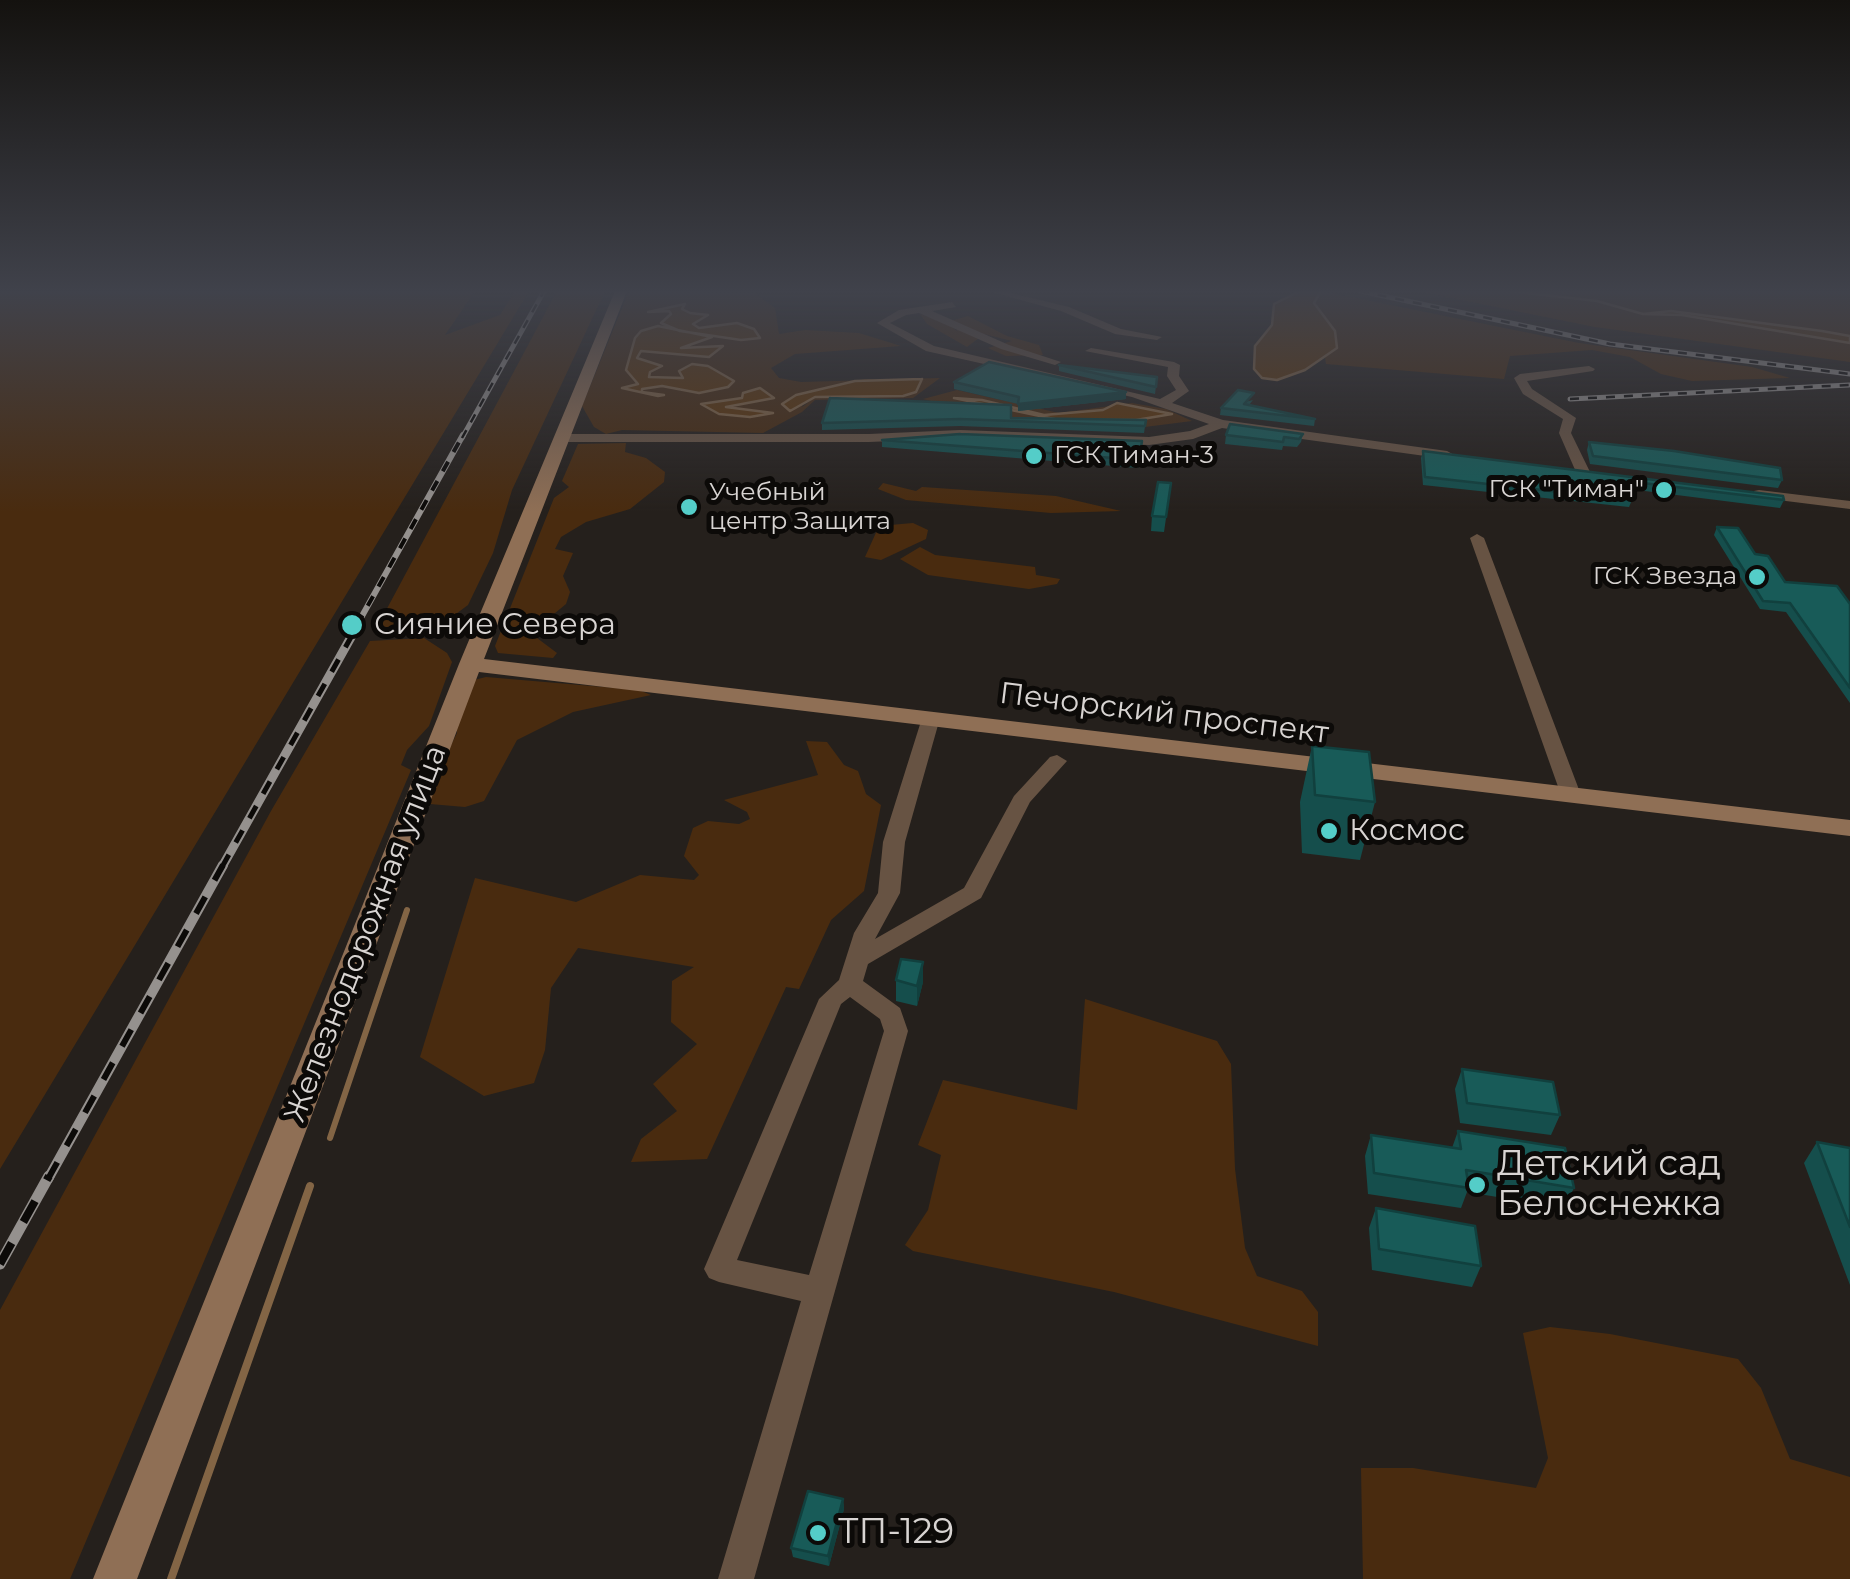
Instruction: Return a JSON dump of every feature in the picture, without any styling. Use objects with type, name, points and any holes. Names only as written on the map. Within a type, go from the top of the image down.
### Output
[{"type":"main road","name":"Железнодорожная улица","points":[[116,1579],[470,664],[591,365]]},
{"type":"main road","name":"Печорский проспект","points":[[470,664],[1850,828]]},
{"type":"street","points":[[996,365],[1162,404],[1221,424],[1464,457]]},
{"type":"street","points":[[1071,365],[1101,372]]},
{"type":"street","points":[[1162,404],[1183,391],[1173,376],[1172,365]]},
{"type":"street","points":[[1583,472],[1564,433],[1570,418],[1527,391],[1520,378],[1589,369]]},
{"type":"street","points":[[561,438],[960,434],[1149,441],[1193,435],[1221,424]]},
{"type":"street","points":[[1563,470],[1602,475]]},
{"type":"street","points":[[1750,493],[1850,505]]},
{"type":"street","points":[[1478,538],[1571,796]]},
{"type":"street","points":[[854,972],[865,932],[889,894],[894,842],[931,718]]},
{"type":"street","points":[[819,1291],[719,1269],[831,999],[871,955],[930,914],[973,893],[1021,800],[1057,761]]},
{"type":"street","points":[[736,1579],[896,1030],[892,1014],[854,972]]},
{"type":"shaded area","points":[[0,365],[485,365],[0,1169]]},
{"type":"shaded area","points":[[518,365],[571,365],[512,490],[493,553],[468,605],[441,625],[375,631]]},
{"type":"shaded area","points":[[599,365],[635,365],[632,379],[683,391],[727,377],[708,366],[674,381],[649,377],[650,372],[660,366],[656,365],[777,365],[771,368],[779,378],[801,382],[859,380],[807,392],[802,407],[815,397],[895,395],[903,381],[879,380],[940,378],[913,398],[815,400],[802,412],[763,433],[622,430],[606,434],[594,427],[582,406]]},
{"type":"shaded area","points":[[627,365],[658,365],[662,366],[650,372],[649,377],[683,378],[679,371],[697,365],[708,366],[734,381],[728,387],[699,393],[662,386],[642,389],[664,395],[658,396],[622,388],[638,384],[626,370]]},
{"type":"shaded area","points":[[1254,365],[1313,365],[1277,380],[1262,378]]},
{"type":"shaded area","points":[[1334,365],[1508,365],[1504,379]]},
{"type":"shaded area","points":[[1644,365],[1735,365],[1790,378],[1692,381],[1661,374]]},
{"type":"shaded area","points":[[922,379],[916,392],[903,396],[815,397],[790,411],[782,404],[796,395],[855,381]]},
{"type":"shaded area","points":[[760,388],[774,398],[726,407],[773,413],[750,417],[719,414],[701,404],[742,398],[743,393]]},
{"type":"shaded area","points":[[957,390],[1059,413],[1132,403],[1166,409],[1192,421],[1129,429],[1017,423],[923,399]]},
{"type":"shaded area","points":[[954,398],[982,400],[1044,415],[1103,410],[1117,403],[1172,414],[1136,420],[1059,420]]},
{"type":"shaded area","points":[[626,443],[625,452],[646,458],[665,472],[664,482],[630,509],[586,522],[561,537],[555,549],[573,553],[563,576],[570,592],[566,604],[543,623],[537,638],[557,653],[553,658],[498,653],[495,646],[554,498],[569,487],[562,481],[578,444]]},
{"type":"shaded area","points":[[883,483],[916,491],[922,487],[1056,496],[1121,511],[1051,513],[906,500],[878,489]]},
{"type":"shaded area","points":[[913,523],[928,530],[926,539],[881,560],[865,557],[879,526]]},
{"type":"shaded area","points":[[920,547],[935,555],[1035,567],[1036,575],[1060,579],[1057,584],[1029,589],[928,575],[900,559]]},
{"type":"shaded area","points":[[424,638],[447,653],[452,662],[429,726],[407,750],[401,765],[411,770],[70,1579],[0,1579],[0,1310],[271,811],[370,641]]},
{"type":"shaded area","points":[[486,677],[639,690],[651,695],[573,712],[517,740],[484,801],[465,807],[430,804],[426,796],[457,733],[457,718],[474,680]]},
{"type":"shaded area","points":[[806,741],[827,742],[844,765],[858,771],[866,794],[881,805],[864,891],[831,920],[799,989],[786,987],[707,1159],[631,1162],[641,1139],[677,1111],[653,1084],[697,1044],[671,1022],[672,981],[694,967],[578,948],[551,988],[545,1050],[534,1083],[484,1096],[420,1057],[475,878],[576,902],[640,875],[694,880],[699,875],[684,856],[693,828],[708,821],[739,824],[750,819],[747,812],[724,800],[818,775]]},
{"type":"shaded area","points":[[1085,999],[1217,1041],[1231,1064],[1235,1169],[1245,1248],[1257,1276],[1302,1291],[1318,1312],[1318,1346],[1114,1292],[913,1251],[905,1245],[928,1210],[941,1155],[918,1145],[943,1080],[1077,1110]]},
{"type":"shaded area","points":[[1550,1327],[1610,1334],[1738,1359],[1761,1388],[1790,1459],[1850,1477],[1850,1579],[1363,1579],[1361,1468],[1413,1468],[1536,1488],[1548,1458],[1523,1333]]},
{"type":"building","points":[[984,365],[1001,365],[1126,392],[1018,404],[1019,397],[954,382]]},
{"type":"building","points":[[1059,365],[1157,377],[1156,387]]},
{"type":"building","points":[[1238,390],[1254,393],[1244,404],[1315,419],[1221,408]]},
{"type":"building","points":[[830,398],[1011,405],[1011,418],[1146,420],[1145,426],[960,419],[822,423]]},
{"type":"building","points":[[1230,424],[1303,434],[1299,439],[1284,437],[1283,442],[1226,435]]},
{"type":"building","points":[[960,434],[1142,441],[1139,460],[882,440]]},
{"type":"building","points":[[1589,442],[1780,468],[1782,480],[1593,456]]},
{"type":"building","points":[[1423,451],[1783,496],[1784,500],[1626,481],[1632,500],[1425,477]]},
{"type":"building","points":[[1158,482],[1171,483],[1166,517],[1152,516]]},
{"type":"building","points":[[1717,527],[1738,528],[1755,554],[1768,556],[1785,582],[1837,586],[1850,604],[1850,688],[1790,603],[1763,601]]},
{"type":"building","points":[[1312,746],[1369,752],[1375,802],[1315,795]]},
{"type":"building","points":[[901,959],[923,962],[917,986],[896,980]]},
{"type":"building","points":[[1462,1069],[1553,1082],[1560,1115],[1467,1103]]},
{"type":"building","points":[[1458,1131],[1565,1148],[1574,1188],[1466,1170],[1469,1188],[1374,1173],[1371,1135],[1461,1149]]},
{"type":"building","points":[[1817,1142],[1850,1148],[1850,1227]]},
{"type":"building","points":[[1376,1208],[1475,1226],[1481,1266],[1379,1249]]},
{"type":"building","name":"ТП-129","points":[[808,1491],[843,1499],[828,1556],[791,1548]]},
{"type":"waterway","points":[[330,1138],[407,910]]},
{"type":"waterway","points":[[171,1579],[310,1186]]},
{"type":"railway","points":[[462,438],[503,365]]},
{"type":"railway","points":[[1775,365],[1850,374]]},
{"type":"railway","points":[[1570,399],[1849,385]]},
{"type":"railway","points":[[357,625],[463,435]]},
{"type":"railway","points":[[222,867],[359,623]]},
{"type":"railway","points":[[48,1179],[223,865]]},
{"type":"railway","points":[[0,1264],[49,1176]]},
{"type":"place","name":"ГСК Тиман-3","points":[[1034,456]]},
{"type":"place","name":"ГСК \"Тиман\"","points":[[1664,490]]},
{"type":"place","name":"Учебный центр Защита","points":[[689,507]]},
{"type":"place","name":"ГСК Звезда","points":[[1757,577]]},
{"type":"place","name":"Сияние Севера","points":[[352,625]]},
{"type":"place","name":"Космос","points":[[1329,831]]},
{"type":"place","name":"Детский сад Белоснежка","points":[[1477,1185]]},
{"type":"place","name":"ТП-129","points":[[818,1533]]}]
